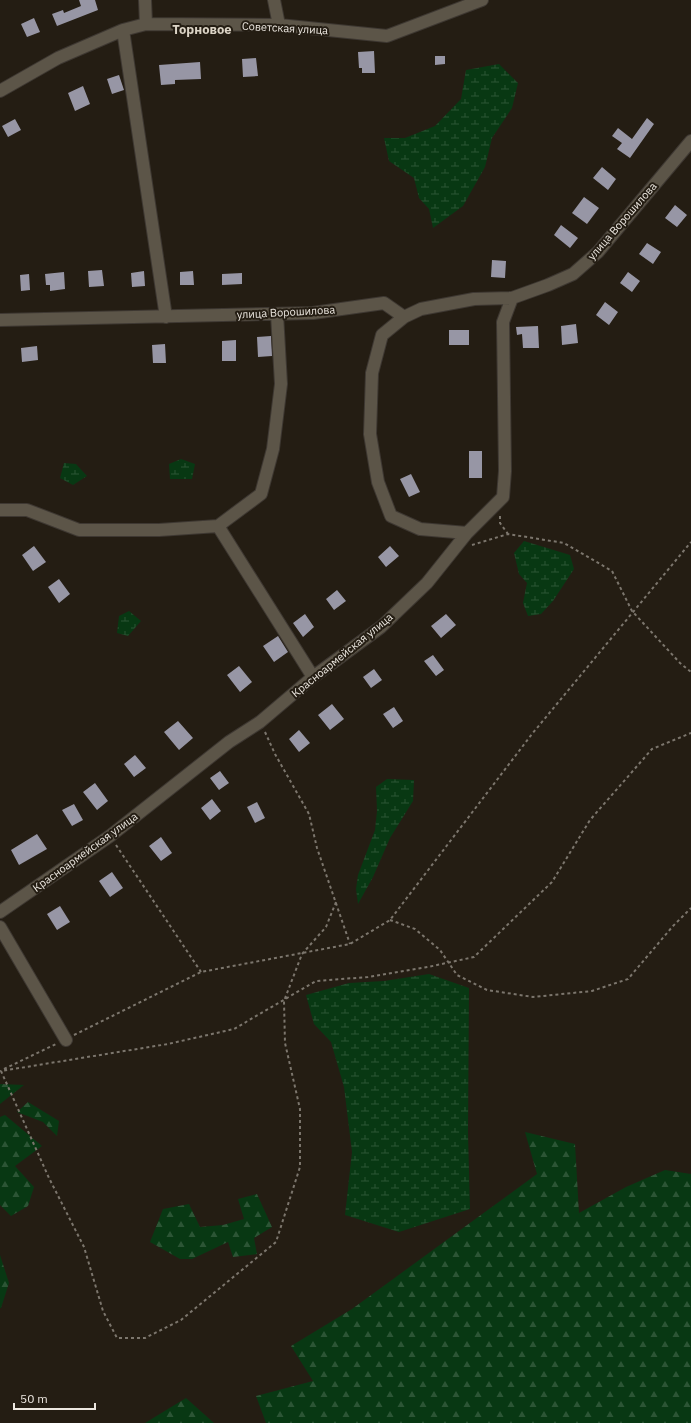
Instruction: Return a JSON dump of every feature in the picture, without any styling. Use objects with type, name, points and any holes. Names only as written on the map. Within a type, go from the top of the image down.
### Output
[{"type":"street","points":[[144,0],[146,24]]},
{"type":"street","points":[[274,0],[278,25]]},
{"type":"street","name":"Советская улица","points":[[0,91],[58,58],[123,30],[146,24],[278,25],[388,36],[482,0]]},
{"type":"street","points":[[123,30],[166,317]]},
{"type":"street","name":"улица Ворошилова","points":[[0,320],[313,313],[384,303],[404,317],[421,309],[474,299],[512,298],[573,274],[598,252],[691,141]]},
{"type":"street","points":[[504,497],[503,322],[512,298]]},
{"type":"street","points":[[0,510],[27,510],[79,530],[159,530],[218,526],[262,494],[273,449],[281,384],[277,314]]},
{"type":"street","points":[[404,317],[382,335],[372,373],[370,434],[378,482],[391,516],[420,529],[467,533]]},
{"type":"street","name":"Красноармейская улица","points":[[0,912],[110,836],[229,742],[260,722],[313,677],[381,627],[426,583],[467,533],[504,497]]},
{"type":"street","points":[[218,526],[313,677]]},
{"type":"street","points":[[0,927],[66,1040]]},
{"type":"path","points":[[504,497],[500,513],[500,523],[508,534]]},
{"type":"path","points":[[453,550],[508,534],[564,543],[612,571],[632,611],[680,663],[691,672]]},
{"type":"path","points":[[0,1070],[66,1040],[201,972],[350,944],[390,920],[532,734],[632,611],[691,542]]},
{"type":"path","points":[[260,722],[275,754],[309,814],[317,848],[350,944]]},
{"type":"path","points":[[0,1070],[168,1044],[234,1029],[316,981],[368,977],[428,967],[474,957],[552,882],[590,820],[652,749],[691,733]]},
{"type":"path","points":[[110,836],[201,972]]},
{"type":"path","points":[[0,1070],[49,1178],[84,1247],[103,1311],[117,1338],[145,1338],[181,1320],[276,1242],[300,1167],[300,1109],[285,1043],[284,1001],[302,954],[326,927],[336,902]]},
{"type":"path","points":[[390,920],[415,929],[440,950],[457,975],[487,990],[533,997],[592,992],[628,979],[673,926],[691,908]]},
{"type":"green space","points":[[499,64],[518,83],[512,108],[492,138],[485,167],[463,206],[433,228],[429,209],[419,198],[414,178],[389,161],[384,138],[405,138],[435,126],[461,99],[466,70]]},
{"type":"green space","points":[[181,459],[195,464],[192,479],[170,479],[169,464]]},
{"type":"green space","points":[[64,463],[76,464],[87,476],[73,485],[60,478]]},
{"type":"green space","points":[[524,541],[570,555],[574,569],[553,601],[541,614],[528,616],[523,603],[527,583],[519,574],[514,553]]},
{"type":"green space","points":[[129,611],[141,621],[128,636],[117,633],[119,616]]},
{"type":"green space","points":[[387,779],[414,780],[413,801],[390,838],[373,877],[358,904],[356,889],[358,875],[375,830],[377,811],[376,787]]},
{"type":"green space","points":[[429,974],[469,988],[468,1133],[470,1209],[399,1232],[345,1215],[352,1152],[344,1087],[331,1042],[314,1024],[306,995],[349,983],[384,981]]},
{"type":"green space","points":[[0,1084],[24,1085],[0,1104]]},
{"type":"green space","points":[[28,1102],[59,1121],[57,1136],[43,1122],[17,1112]]},
{"type":"green space","points":[[5,1115],[42,1146],[15,1166],[34,1187],[28,1206],[11,1216],[0,1205],[0,1117]]},
{"type":"green space","points":[[525,1132],[575,1144],[579,1213],[626,1187],[665,1170],[691,1174],[691,1423],[266,1423],[256,1396],[313,1381],[291,1346],[352,1309],[537,1174]]},
{"type":"green space","points":[[257,1194],[272,1227],[254,1238],[257,1254],[233,1257],[228,1242],[192,1259],[180,1259],[150,1242],[163,1209],[189,1204],[200,1227],[223,1225],[244,1219],[238,1199]]},
{"type":"green space","points":[[0,1255],[9,1283],[1,1308],[0,1308]]},
{"type":"green space","points":[[186,1398],[214,1423],[145,1423]]},
{"type":"building","points":[[79,0],[95,0],[98,10],[57,26],[52,14],[63,10],[64,13],[81,6]]},
{"type":"building","points":[[34,18],[40,32],[27,37],[21,24]]},
{"type":"building","points":[[374,51],[375,73],[362,73],[362,68],[359,68],[358,52]]},
{"type":"building","points":[[435,56],[445,56],[445,64],[435,65]]},
{"type":"building","points":[[256,58],[258,76],[243,77],[242,59]]},
{"type":"building","points":[[200,62],[201,79],[175,80],[175,84],[161,85],[159,65]]},
{"type":"building","points":[[119,75],[124,90],[112,94],[107,79]]},
{"type":"building","points":[[83,86],[90,104],[75,111],[68,93]]},
{"type":"building","points":[[647,118],[654,124],[630,158],[617,149],[622,143],[612,136],[618,128],[632,139]]},
{"type":"building","points":[[15,119],[21,130],[8,137],[2,126]]},
{"type":"building","points":[[602,167],[616,179],[608,190],[593,178]]},
{"type":"building","points":[[584,197],[599,208],[587,224],[572,213]]},
{"type":"building","points":[[675,205],[687,215],[677,227],[665,218]]},
{"type":"building","points":[[561,225],[578,238],[570,248],[554,235]]},
{"type":"building","points":[[647,243],[661,252],[653,264],[639,254]]},
{"type":"building","points":[[492,260],[506,261],[505,278],[491,277]]},
{"type":"building","points":[[102,270],[104,286],[89,287],[88,271]]},
{"type":"building","points":[[144,271],[145,286],[132,287],[131,273]]},
{"type":"building","points":[[193,271],[194,285],[180,285],[180,272]]},
{"type":"building","points":[[64,272],[65,289],[50,291],[50,285],[46,285],[45,274]]},
{"type":"building","points":[[628,272],[640,281],[632,292],[620,283]]},
{"type":"building","points":[[242,273],[242,284],[222,285],[222,274]]},
{"type":"building","points":[[29,274],[30,290],[21,291],[20,275]]},
{"type":"building","points":[[605,302],[618,312],[609,325],[596,315]]},
{"type":"building","points":[[576,324],[578,343],[562,345],[561,326]]},
{"type":"building","points":[[538,326],[539,348],[523,348],[522,334],[517,335],[516,327]]},
{"type":"building","points":[[449,330],[469,330],[469,345],[449,345]]},
{"type":"building","points":[[271,336],[272,356],[258,357],[257,337]]},
{"type":"building","points":[[236,340],[236,361],[222,361],[222,341]]},
{"type":"building","points":[[165,344],[166,363],[153,363],[152,345]]},
{"type":"building","points":[[37,346],[38,360],[22,362],[21,348]]},
{"type":"building","points":[[469,451],[482,451],[482,478],[469,478]]},
{"type":"building","points":[[411,474],[420,492],[409,497],[400,479]]},
{"type":"building","points":[[34,546],[46,562],[33,571],[22,555]]},
{"type":"building","points":[[390,546],[399,556],[386,567],[378,557]]},
{"type":"building","points":[[59,579],[70,594],[59,603],[48,587]]},
{"type":"building","points":[[337,590],[346,601],[334,610],[326,599]]},
{"type":"building","points":[[305,614],[314,627],[303,637],[293,623]]},
{"type":"building","points":[[446,614],[456,625],[441,638],[431,626]]},
{"type":"building","points":[[278,636],[288,652],[274,662],[263,646]]},
{"type":"building","points":[[433,655],[444,670],[436,676],[424,661]]},
{"type":"building","points":[[239,666],[252,682],[240,692],[227,675]]},
{"type":"building","points":[[374,669],[382,680],[371,688],[363,677]]},
{"type":"building","points":[[332,704],[344,719],[330,730],[318,715]]},
{"type":"building","points":[[394,707],[403,721],[393,728],[383,714]]},
{"type":"building","points":[[178,721],[193,738],[179,750],[164,732]]},
{"type":"building","points":[[299,730],[310,743],[299,752],[289,739]]},
{"type":"building","points":[[135,755],[146,768],[134,777],[124,764]]},
{"type":"building","points":[[220,771],[229,783],[219,790],[210,778]]},
{"type":"building","points":[[95,783],[108,801],[97,810],[83,792]]},
{"type":"building","points":[[212,799],[221,811],[210,820],[201,808]]},
{"type":"building","points":[[257,802],[265,818],[255,823],[247,807]]},
{"type":"building","points":[[74,804],[83,820],[72,826],[62,810]]},
{"type":"building","points":[[37,834],[47,849],[19,865],[11,850]]},
{"type":"building","points":[[161,837],[172,853],[161,861],[149,846]]},
{"type":"building","points":[[112,872],[123,888],[110,897],[99,881]]},
{"type":"building","points":[[60,906],[70,922],[57,930],[47,914]]},
{"type":"district","name":"Торновое","points":[[202,29]]}]
